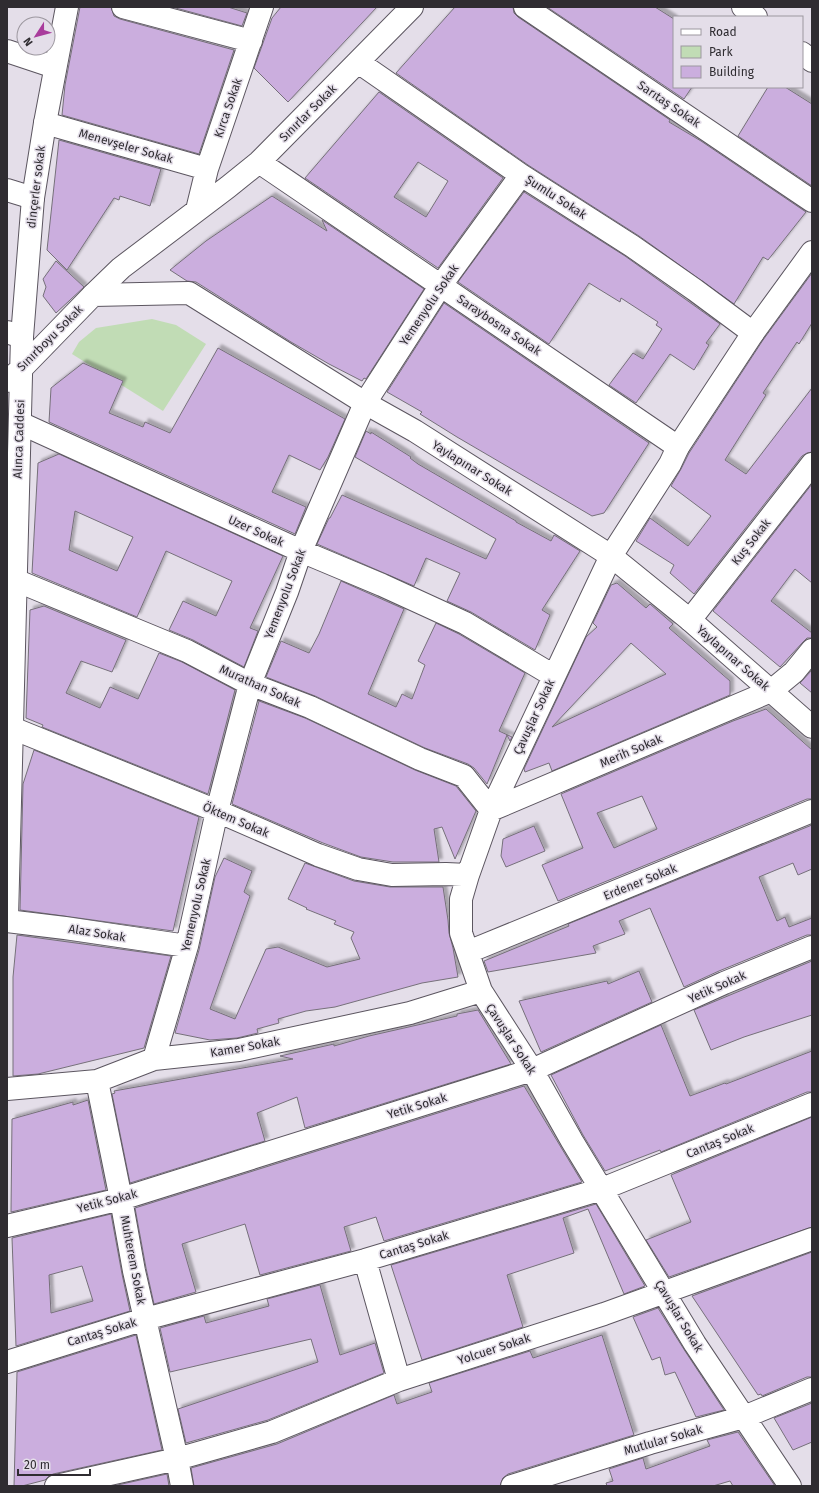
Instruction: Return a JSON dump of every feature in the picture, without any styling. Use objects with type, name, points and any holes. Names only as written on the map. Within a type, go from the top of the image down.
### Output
[{"type":"street","name":"dinçerler sokak","points":[[14,375],[14,335],[33,198],[45,123],[67,7]]},
{"type":"street","points":[[123,7],[251,41]]},
{"type":"street","name":"Kırca Sokak","points":[[197,210],[207,169],[262,7]]},
{"type":"street","name":"Sınırlar Sokak","points":[[197,210],[259,162],[412,7]]},
{"type":"street","name":"Sarıtaş Sokak","points":[[525,7],[812,200]]},
{"type":"street","points":[[743,7],[755,16]]},
{"type":"street","points":[[7,51],[55,67]]},
{"type":"street","points":[[803,55],[812,61]]},
{"type":"street","name":"Şumlu Sokak","points":[[358,62],[521,175],[632,246],[695,290],[753,334]]},
{"type":"street","name":"Menevşeler Sokak","points":[[45,123],[207,169]]},
{"type":"street","name":"Saraybosna Sokak","points":[[259,162],[678,447]]},
{"type":"street","name":"Yemenyolu Sokak","points":[[154,1058],[187,946],[217,811],[250,684],[287,592],[301,551],[365,403],[441,285],[521,175]]},
{"type":"street","points":[[7,190],[33,198]]},
{"type":"street","name":"Sınırboyu Sokak","points":[[14,375],[121,268],[197,210]]},
{"type":"street","name":"Çavuşlar Sokak","points":[[790,1486],[695,1344],[665,1292],[572,1141],[532,1070],[481,991],[461,933],[461,899],[491,810],[611,556],[670,464],[678,447],[753,334],[812,252]]},
{"type":"street","name":"Yaylapınar Sokak","points":[[93,295],[189,293],[365,403],[415,431],[611,556],[690,620],[812,727]]},
{"type":"street","name":"Alınca Caddesi","points":[[7,918],[9,768],[12,728],[20,423],[14,375]]},
{"type":"street","name":"Uzer Sokak","points":[[20,423],[301,551],[382,585],[465,623],[554,676]]},
{"type":"street","name":"Kuş Sokak","points":[[690,620],[812,464]]},
{"type":"street","name":"Murathan Sokak","points":[[15,580],[187,651],[250,684],[310,707],[420,759],[464,776],[491,810]]},
{"type":"street","name":"Merih Sokak","points":[[491,810],[771,691],[794,672],[812,650]]},
{"type":"street","name":"Öktem Sokak","points":[[12,728],[217,811],[318,855],[358,869],[392,875],[468,875]]},
{"type":"street","name":"Erdener Sokak","points":[[468,952],[812,812]]},
{"type":"street","name":"Alaz Sokak","points":[[7,922],[65,928],[187,946]]},
{"type":"street","name":"Yetik Sokak","points":[[7,1226],[121,1198],[532,1070],[724,983],[812,947]]},
{"type":"street","name":"Kamer Sokak","points":[[7,1089],[97,1081],[154,1058],[238,1050],[410,1013],[481,991]]},
{"type":"street","name":"Muhterem Sokak","points":[[97,1081],[134,1271],[182,1486]]},
{"type":"street","name":"Cantaş Sokak","points":[[7,1362],[145,1319],[365,1260],[602,1189],[812,1104]]},
{"type":"street","name":"Yolcuer Sokak","points":[[56,1486],[177,1459],[272,1432],[399,1380],[604,1314],[812,1239]]},
{"type":"street","points":[[365,1260],[399,1380]]},
{"type":"street","name":"Mutlular Sokak","points":[[512,1486],[650,1443],[744,1417],[812,1389]]},
{"type":"green space","points":[[152,319],[176,325],[206,344],[163,411],[72,354],[79,342],[96,328]]},
{"type":"building","points":[[80,7],[111,7],[114,16],[120,19],[234,50],[199,154],[62,115],[65,85]]},
{"type":"building","points":[[172,7],[228,7],[247,13],[242,26]]},
{"type":"building","points":[[281,7],[377,7],[288,102],[254,68],[272,18]]},
{"type":"building","points":[[455,7],[513,7],[514,13],[518,17],[670,120],[669,122],[701,141],[806,212],[768,260],[763,257],[734,304],[639,236],[528,165],[396,73]]},
{"type":"building","points":[[547,7],[655,7],[673,18],[673,88],[691,88],[684,99]]},
{"type":"building","points":[[767,88],[787,88],[812,104],[812,186],[738,136]]},
{"type":"building","points":[[379,92],[503,178],[438,268],[305,178]],"holes":[[[418,162],[448,181],[426,217],[394,197]]]},
{"type":"building","points":[[59,140],[161,169],[150,206],[120,196],[119,200],[114,198],[67,270],[47,250]]},
{"type":"building","points":[[524,192],[625,256],[720,324],[706,343],[709,345],[694,370],[670,354],[636,403],[609,385],[633,353],[643,359],[662,329],[656,325],[658,322],[621,298],[620,302],[589,283],[549,344],[458,282]]},
{"type":"building","points":[[272,196],[327,231],[322,220],[424,289],[366,379],[364,378],[362,381],[291,342],[196,282],[187,281],[170,270],[206,241]]},
{"type":"building","points":[[56,261],[84,287],[56,313],[43,296],[46,287],[43,279]]},
{"type":"building","points":[[812,273],[812,323],[799,344],[797,342],[763,393],[766,395],[725,460],[746,474],[812,388],[812,452],[802,456],[694,594],[670,573],[674,565],[636,541],[650,518],[688,546],[711,516],[671,486],[689,453],[763,340]]},
{"type":"building","points":[[444,303],[649,443],[604,513],[592,516],[457,437],[420,414],[422,412],[387,392]]},
{"type":"building","points":[[218,348],[345,419],[328,457],[320,470],[289,455],[272,492],[306,507],[295,534],[49,422],[51,388],[83,363],[123,381],[109,413],[143,427],[145,422],[170,433]]},
{"type":"building","points":[[366,431],[371,434],[371,432],[411,457],[410,458],[418,464],[516,522],[551,541],[554,535],[580,551],[542,610],[550,615],[535,650],[471,612],[447,601],[460,573],[426,558],[414,586],[317,544],[342,495],[486,559],[496,539],[355,457]]},
{"type":"building","points":[[59,454],[283,556],[250,628],[258,631],[244,667],[193,640],[169,630],[183,601],[216,616],[232,581],[166,551],[137,617],[32,573],[38,463]],"holes":[[[75,511],[133,537],[117,571],[69,550]]]},
{"type":"building","points":[[812,484],[812,583],[795,569],[771,601],[812,633],[812,638],[807,638],[780,667],[713,611]]},
{"type":"building","points":[[341,581],[404,609],[368,694],[396,707],[402,694],[412,699],[425,665],[418,661],[436,623],[459,634],[525,673],[499,731],[512,737],[510,741],[507,735],[487,784],[474,768],[468,764],[425,748],[315,696],[266,677],[281,641],[309,653],[319,634]]},
{"type":"building","points":[[617,583],[646,608],[650,604],[673,624],[669,628],[730,681],[730,695],[552,771],[549,763],[525,772],[524,769],[586,637],[597,627],[593,623],[611,585]],"holes":[[[631,643],[666,674],[552,727]]]},
{"type":"building","points":[[44,606],[126,640],[112,672],[81,661],[66,693],[100,708],[110,687],[138,699],[159,653],[182,662],[235,690],[208,794],[42,727],[43,725],[26,718],[30,610]]},
{"type":"building","points":[[812,670],[812,693],[800,683]]},
{"type":"building","points":[[259,701],[305,718],[415,770],[456,786],[476,811],[455,859],[442,827],[434,829],[439,862],[393,862],[361,857],[323,843],[232,804]]},
{"type":"building","points":[[766,709],[812,750],[812,799],[807,799],[558,901],[542,865],[583,848],[561,794],[733,721]],"holes":[[[642,796],[657,829],[614,848],[597,813]]]},
{"type":"building","points":[[34,750],[199,817],[173,931],[20,910],[23,784]]},
{"type":"building","points":[[812,825],[812,869],[798,875],[793,863],[759,877],[777,921],[785,917],[789,927],[812,918],[812,935],[807,935],[684,987],[650,908],[619,921],[625,934],[593,946],[596,953],[488,972],[484,961],[569,926],[568,924]]},
{"type":"building","points":[[534,826],[545,851],[506,867],[501,856],[503,839]]},
{"type":"building","points":[[224,858],[252,871],[244,892],[250,896],[210,1009],[235,1019],[266,949],[278,947],[327,967],[360,959],[351,938],[354,932],[334,924],[336,921],[306,909],[307,908],[288,899],[305,863],[354,881],[390,887],[443,887],[449,933],[458,977],[422,983],[335,1007],[306,1011],[278,1019],[279,1023],[257,1029],[258,1033],[237,1038],[210,1040],[175,1033],[199,950],[215,877]]},
{"type":"building","points":[[17,935],[171,956],[144,1048],[38,1074],[13,1076],[13,977]]},
{"type":"building","points":[[812,961],[812,1015],[744,1037],[711,1050],[694,1010]]},
{"type":"building","points":[[639,971],[652,1002],[541,1052],[519,1001],[607,981],[608,984]]},
{"type":"building","points":[[478,1010],[511,1064],[305,1128],[297,1097],[257,1113],[265,1141],[130,1183],[112,1094],[115,1093],[114,1091],[293,1059],[280,1056],[334,1044],[334,1046],[369,1036],[457,1016],[457,1014]]},
{"type":"building","points":[[661,1025],[690,1096],[812,1051],[812,1092],[807,1092],[661,1152],[660,1150],[605,1171],[583,1135],[551,1075]]},
{"type":"building","points":[[524,1086],[582,1182],[384,1241],[376,1217],[344,1227],[351,1251],[260,1275],[245,1224],[182,1244],[196,1292],[154,1304],[135,1208]]},
{"type":"building","points":[[88,1100],[106,1190],[11,1212],[12,1119],[73,1102],[73,1105]]},
{"type":"building","points":[[812,1117],[812,1227],[669,1277],[646,1240],[691,1222],[671,1175]]},
{"type":"building","points":[[596,1204],[645,1286],[624,1294],[588,1209],[563,1218],[574,1253],[507,1275],[523,1327],[422,1360],[391,1265]]},
{"type":"building","points":[[111,1214],[130,1311],[16,1346],[12,1238]],"holes":[[[82,1266],[93,1301],[51,1313],[49,1275]]]},
{"type":"building","points":[[812,1252],[812,1377],[807,1377],[762,1396],[761,1394],[758,1395],[692,1296]]},
{"type":"building","points":[[320,1285],[340,1355],[375,1343],[384,1373],[268,1420],[186,1443],[178,1409],[318,1362],[311,1339],[170,1372],[160,1328],[204,1316],[206,1323],[269,1306],[267,1299]]},
{"type":"building","points":[[658,1308],[724,1410],[696,1417],[675,1372],[665,1375],[660,1357],[652,1360],[633,1317]]},
{"type":"building","points":[[136,1335],[162,1450],[53,1474],[45,1480],[22,1486],[14,1486],[17,1372]]},
{"type":"building","points":[[602,1335],[634,1435],[508,1474],[503,1478],[500,1486],[194,1486],[191,1468],[277,1444],[394,1395],[397,1404],[432,1392],[429,1383],[530,1351],[533,1358]]},
{"type":"building","points":[[812,1403],[812,1442],[793,1450],[774,1418]]},
{"type":"building","points":[[738,1432],[775,1486],[733,1486],[730,1481],[713,1486],[607,1486],[606,1483],[613,1481],[609,1469],[643,1458],[646,1469],[710,1446],[707,1440]]},
{"type":"building","points":[[167,1474],[169,1486],[113,1486]]}]
